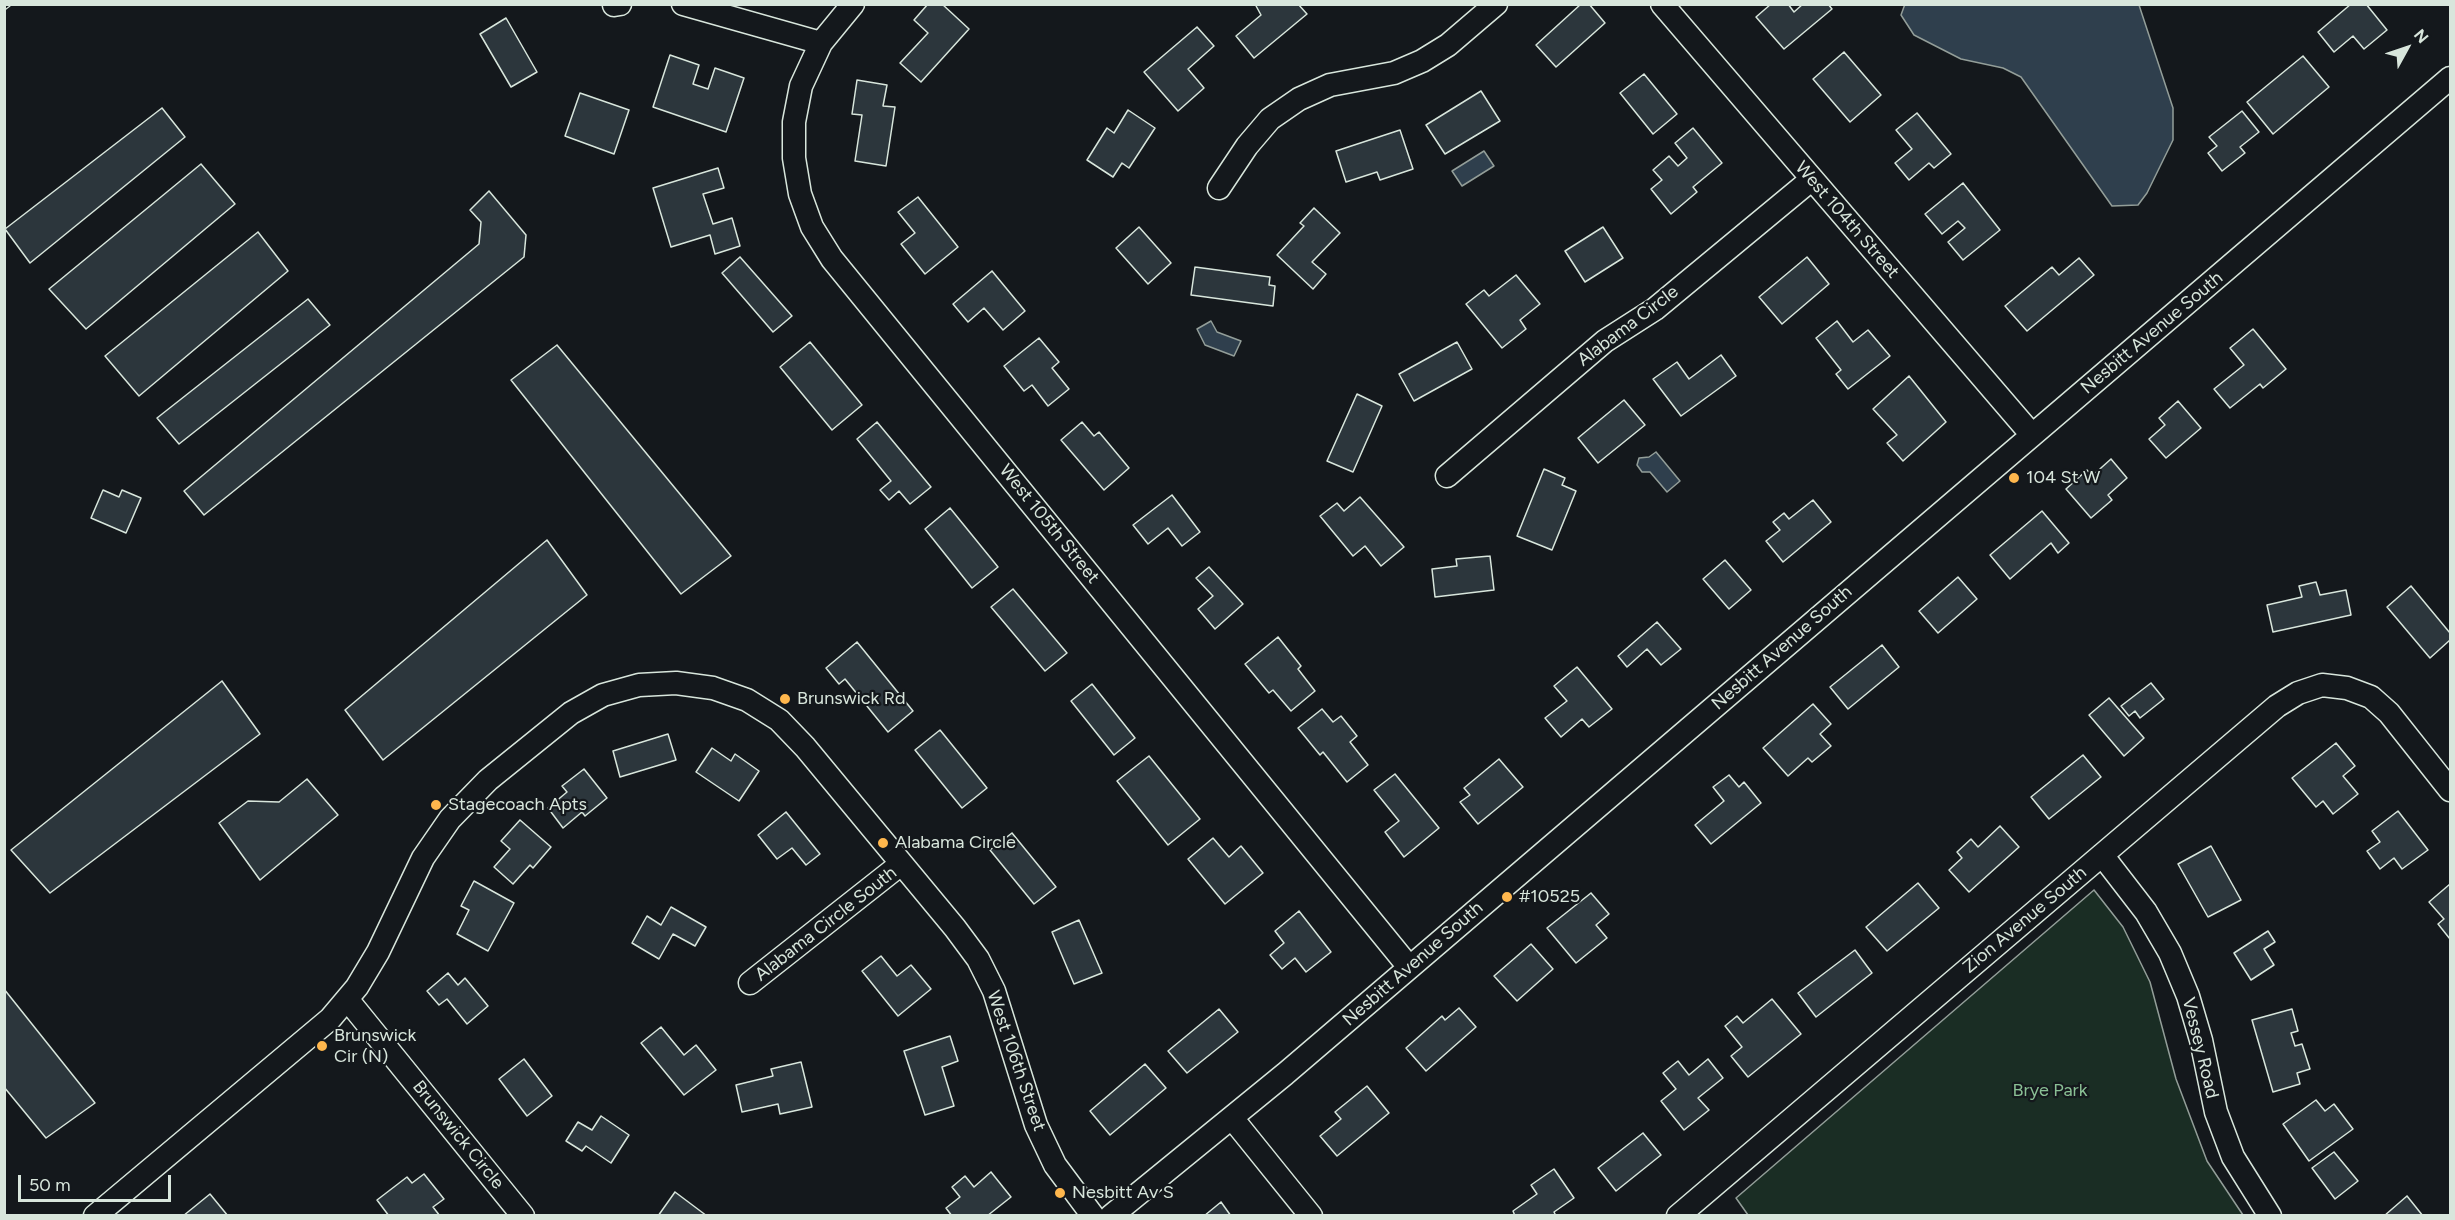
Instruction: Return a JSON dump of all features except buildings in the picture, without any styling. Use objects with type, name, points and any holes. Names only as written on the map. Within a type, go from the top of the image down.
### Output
[{"type":"street","points":[[683,4],[821,43]]},
{"type":"street","name":"West 105th Street","points":[[853,4],[821,43],[801,87],[794,122],[794,158],[800,194],[812,227],[832,259],[1409,968]]},
{"type":"street","points":[[1219,188],[1247,146],[1270,119],[1299,99],[1330,85],[1394,73],[1422,61],[1448,45],[1496,4]]},
{"type":"street","name":"West 104th Street","points":[[1674,9],[1812,179],[2032,435]]},
{"type":"street","name":"Nesbitt Avenue South","points":[[1111,1215],[1232,1118],[1409,968],[2451,78]]},
{"type":"street","name":"Alabama Circle","points":[[1447,476],[1605,341],[1655,309],[1812,179]]},
{"type":"street","name":"West 106th Street","points":[[102,1214],[299,1047],[347,999],[378,952],[419,864],[450,819],[488,780],[571,713],[603,695],[639,685],[676,682],[713,688],[747,700],[779,720],[798,740],[978,959],[994,991],[1036,1125],[1055,1165],[1093,1215]]},
{"type":"street","name":"Zion Avenue South","points":[[1678,1215],[2277,706],[2298,693],[2322,685],[2348,688],[2371,697],[2389,713],[2451,790]]},
{"type":"street","name":"Vessey Road","points":[[2102,855],[2146,912],[2170,953],[2201,1040],[2216,1112],[2232,1156],[2270,1215]]},
{"type":"street","name":"Alabama Circle South","points":[[750,983],[901,864]]},
{"type":"street","name":"Brunswick Circle","points":[[347,999],[522,1215]]},
{"type":"street","points":[[1232,1118],[1311,1215]]},
{"type":"green space","name":"Brye Park","points":[[2094,890],[2123,927],[2150,982],[2176,1079],[2207,1161],[2243,1215],[1748,1215],[1736,1198]]},
{"type":"water","points":[[1905,4],[2139,5],[2173,108],[2173,140],[2147,193],[2138,205],[2112,206],[2021,77],[2003,68],[1961,59],[1914,35],[1901,15]]},
{"type":"water","points":[[1484,151],[1494,166],[1462,186],[1452,171]]},
{"type":"water","points":[[1211,321],[1217,332],[1241,341],[1234,356],[1205,345],[1197,329]]},
{"type":"water","points":[[1656,452],[1680,481],[1667,492],[1650,472],[1642,472],[1637,465],[1639,458],[1649,457]]},
{"type":"railway","points":[[4,7],[8,4]]},
{"type":"place","name":"104 St W","points":[[2014,478]]},
{"type":"place","name":"Brunswick Rd","points":[[785,699]]},
{"type":"place","name":"Stagecoach Apts","points":[[436,805]]},
{"type":"place","name":"Alabama Circle","points":[[883,843]]},
{"type":"place","name":"#10525","points":[[1507,897]]},
{"type":"place","name":"Brunswick Cir (N)","points":[[322,1046]]},
{"type":"place","name":"Nesbitt Av S","points":[[1060,1193]]}]
